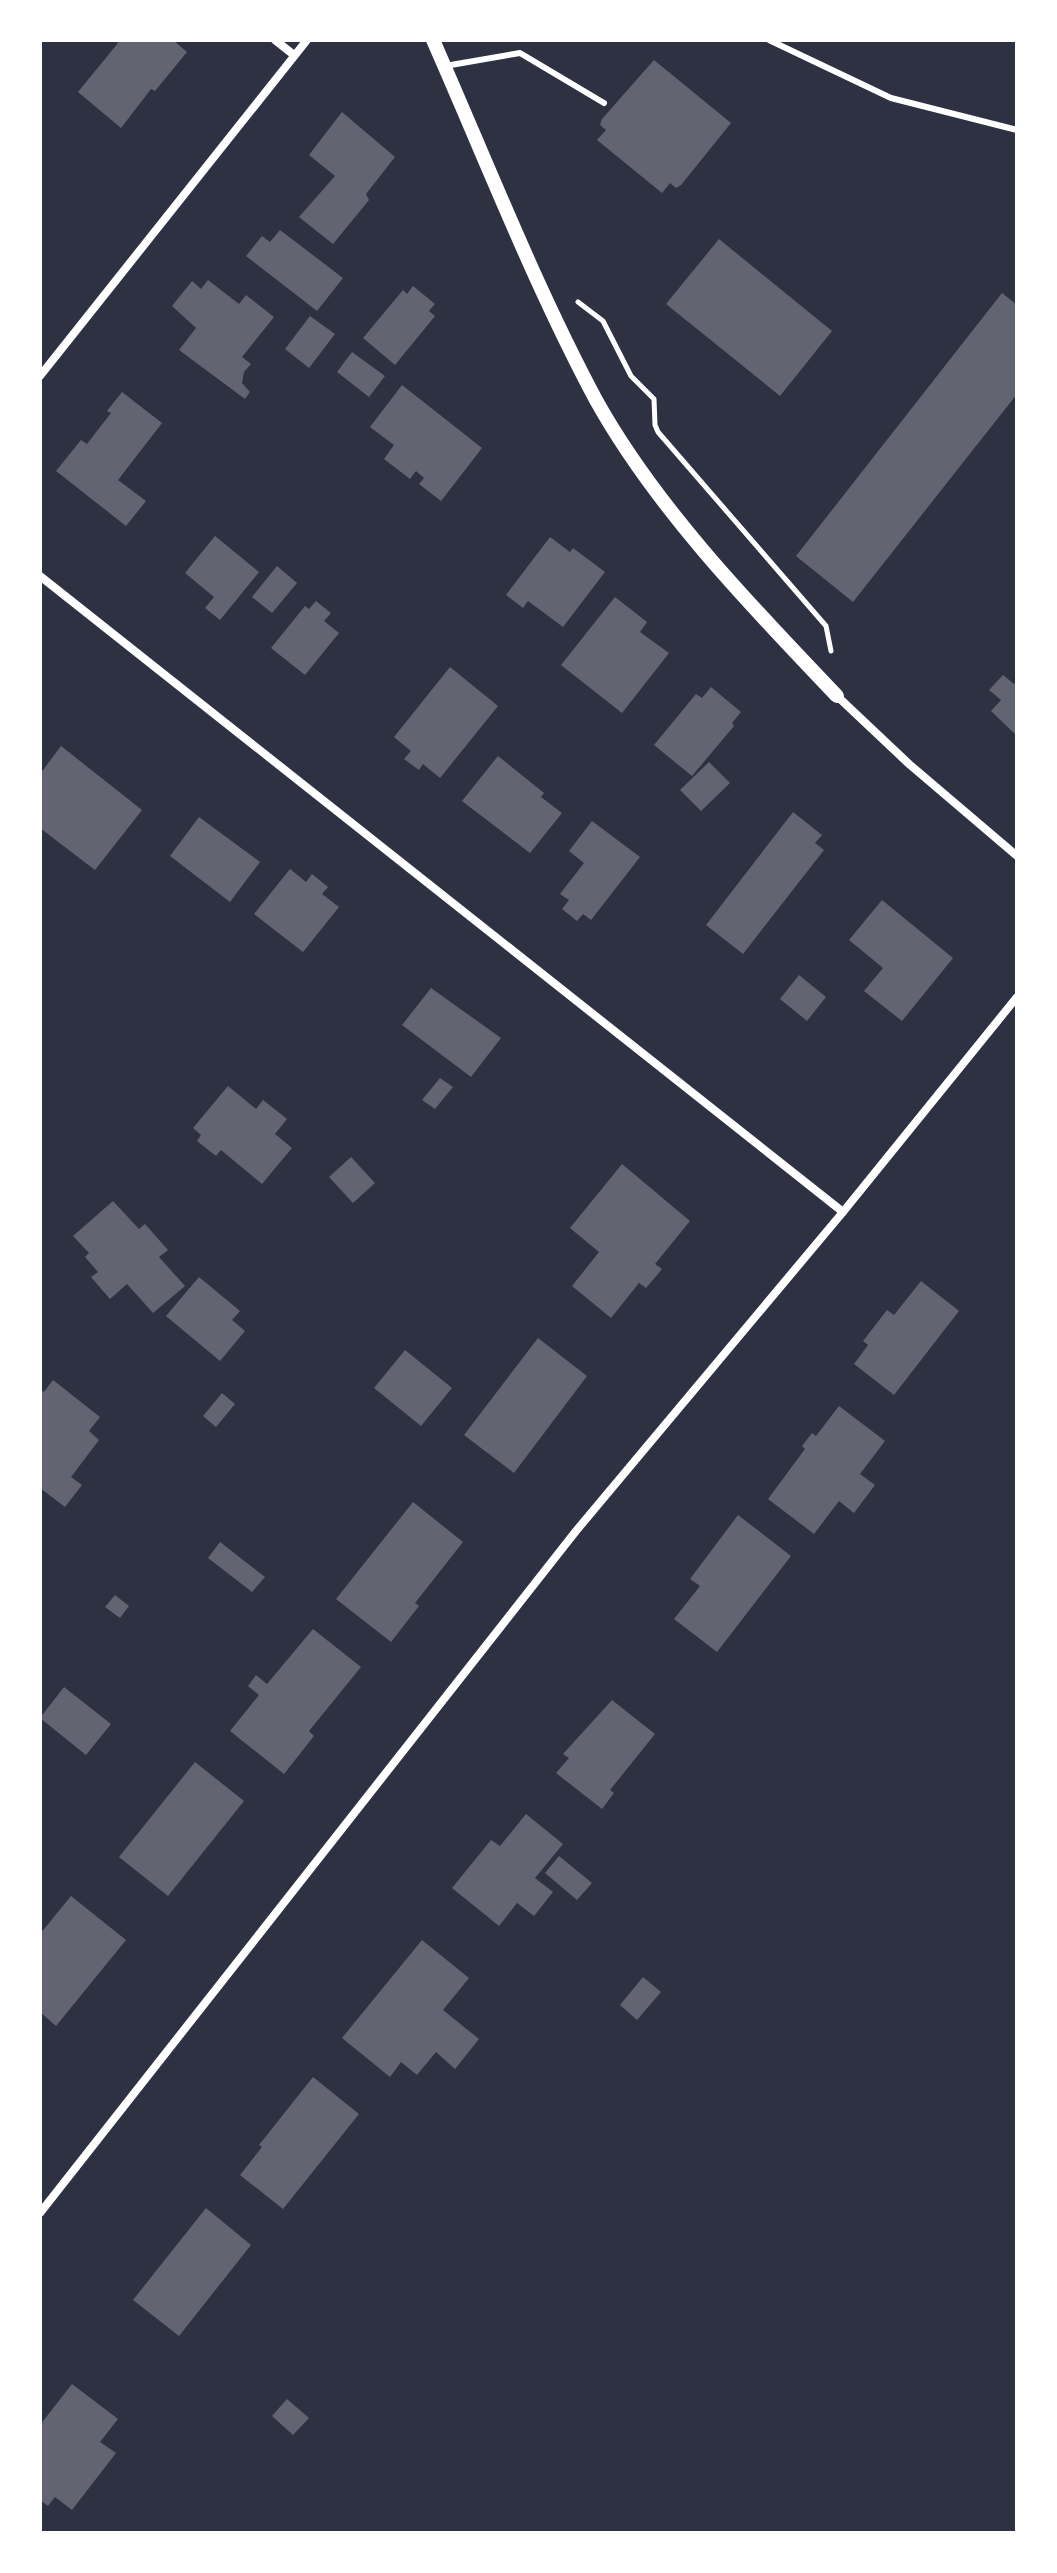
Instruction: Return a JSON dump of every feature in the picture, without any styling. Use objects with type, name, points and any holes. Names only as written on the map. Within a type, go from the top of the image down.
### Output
[{"type":"street","points":[[275,40],[294,55]]},
{"type":"street","points":[[40,376],[307,40]]},
{"type":"street","points":[[433,40],[525,252],[597,401],[665,502],[769,624],[837,696],[909,764],[1017,856]]},
{"type":"street","points":[[40,576],[843,1212]]},
{"type":"street","points":[[40,2213],[576,1531],[843,1212],[1017,997]]},
{"type":"lane","points":[[769,40],[891,98],[1017,130]]},
{"type":"lane","points":[[445,66],[520,53],[604,103]]},
{"type":"path","points":[[571,292],[576,301],[603,321],[631,376],[654,399],[658,432],[826,626],[837,696]]},
{"type":"building","points":[[114,40],[173,40],[187,52],[155,91],[151,89],[121,128],[78,92],[118,43]]},
{"type":"building","points":[[654,60],[731,123],[681,185],[676,188],[670,183],[662,193],[597,140],[606,130],[600,125],[602,119]]},
{"type":"building","points":[[342,112],[395,157],[366,194],[369,200],[333,244],[299,217],[335,176],[309,155]]},
{"type":"building","points":[[280,230],[343,278],[317,311],[246,256],[262,236],[270,242]]},
{"type":"building","points":[[719,239],[832,331],[780,396],[666,304]]},
{"type":"building","points":[[208,280],[239,304],[246,295],[274,317],[242,357],[251,364],[244,372],[242,383],[250,392],[245,399],[179,350],[196,328],[172,306],[192,281],[201,289]]},
{"type":"building","points":[[413,286],[435,304],[429,311],[435,316],[395,365],[363,338],[403,290],[407,294]]},
{"type":"building","points":[[1002,293],[1017,305],[1017,394],[853,602],[796,556]]},
{"type":"building","points":[[310,316],[335,334],[309,368],[285,349]]},
{"type":"building","points":[[352,352],[385,376],[369,397],[337,372]]},
{"type":"building","points":[[402,385],[482,448],[441,501],[419,484],[424,478],[416,471],[410,479],[384,459],[394,445],[370,427]]},
{"type":"building","points":[[122,392],[162,423],[118,480],[146,501],[126,526],[56,471],[81,440],[87,444],[111,413],[107,411]]},
{"type":"building","points":[[215,536],[259,572],[220,620],[205,608],[214,597],[185,573]]},
{"type":"building","points":[[550,537],[570,552],[573,548],[605,572],[563,627],[528,601],[523,608],[506,595]]},
{"type":"building","points":[[277,566],[297,583],[272,613],[252,597]]},
{"type":"building","points":[[615,597],[647,622],[640,632],[669,653],[622,713],[561,665]]},
{"type":"building","points":[[316,601],[331,613],[324,621],[339,633],[305,675],[271,648],[305,606],[309,609]]},
{"type":"building","points":[[450,667],[498,706],[440,778],[423,764],[419,770],[404,759],[411,751],[394,737]]},
{"type":"building","points":[[1003,675],[1014,684],[1017,681],[1017,736],[991,711],[1001,700],[989,690]]},
{"type":"building","points":[[711,687],[741,712],[732,723],[734,726],[692,776],[654,745],[696,694],[702,698]]},
{"type":"building","points":[[61,746],[142,810],[95,870],[40,828],[40,774]]},
{"type":"building","points":[[498,756],[544,793],[541,797],[562,813],[530,853],[462,801]]},
{"type":"building","points":[[709,762],[730,783],[701,811],[680,790]]},
{"type":"building","points":[[793,812],[822,835],[815,843],[824,850],[743,954],[706,925]]},
{"type":"building","points":[[199,817],[260,862],[230,902],[170,856]]},
{"type":"building","points":[[592,821],[640,857],[591,920],[583,914],[577,921],[562,909],[569,900],[560,894],[584,863],[569,851]]},
{"type":"building","points":[[290,869],[306,882],[312,874],[328,887],[322,894],[339,907],[303,952],[254,914]]},
{"type":"building","points":[[882,900],[953,958],[902,1021],[864,991],[883,968],[849,940]]},
{"type":"building","points":[[799,975],[826,997],[807,1021],[780,999]]},
{"type":"building","points":[[431,988],[501,1038],[471,1077],[402,1025]]},
{"type":"building","points":[[440,1078],[453,1087],[435,1109],[422,1100]]},
{"type":"building","points":[[228,1086],[256,1109],[263,1100],[287,1119],[275,1134],[292,1148],[262,1184],[221,1150],[216,1156],[197,1141],[201,1135],[193,1128]]},
{"type":"building","points":[[351,1157],[375,1183],[353,1203],[329,1177]]},
{"type":"building","points":[[622,1164],[690,1221],[655,1264],[662,1269],[646,1288],[639,1283],[611,1318],[572,1286],[599,1252],[570,1228]]},
{"type":"building","points":[[113,1201],[139,1229],[145,1224],[168,1250],[159,1257],[185,1286],[153,1313],[127,1284],[110,1299],[91,1277],[98,1272],[85,1257],[89,1253],[73,1236]]},
{"type":"building","points":[[199,1277],[240,1311],[232,1320],[245,1331],[220,1361],[166,1316]]},
{"type":"building","points":[[921,1281],[959,1311],[894,1395],[854,1364],[868,1345],[863,1341],[887,1310],[894,1315]]},
{"type":"building","points":[[538,1338],[587,1376],[514,1473],[464,1435]]},
{"type":"building","points":[[405,1350],[452,1388],[421,1426],[374,1388]]},
{"type":"building","points":[[53,1380],[100,1417],[89,1431],[99,1440],[71,1477],[82,1485],[65,1507],[40,1488],[40,1389],[44,1392]]},
{"type":"building","points":[[222,1393],[235,1404],[216,1427],[203,1416]]},
{"type":"building","points":[[839,1406],[885,1441],[860,1474],[875,1485],[854,1513],[839,1501],[814,1534],[768,1499],[805,1449],[802,1446],[812,1433],[816,1436]]},
{"type":"building","points":[[413,1502],[463,1542],[415,1603],[419,1606],[391,1642],[336,1599]]},
{"type":"building","points":[[738,1515],[791,1556],[717,1652],[674,1619],[700,1586],[690,1579]]},
{"type":"building","points":[[220,1542],[265,1577],[252,1592],[208,1558]]},
{"type":"building","points":[[115,1595],[129,1606],[120,1618],[105,1607]]},
{"type":"building","points":[[313,1629],[361,1667],[309,1731],[314,1736],[284,1774],[230,1731],[259,1695],[248,1686],[256,1675],[267,1684]]},
{"type":"building","points":[[64,1687],[111,1724],[86,1755],[40,1718]]},
{"type":"building","points":[[612,1700],[655,1734],[610,1790],[614,1793],[602,1809],[556,1773],[569,1758],[563,1754]]},
{"type":"building","points":[[195,1762],[244,1801],[168,1896],[119,1857]]},
{"type":"building","points":[[526,1814],[563,1844],[535,1878],[553,1892],[534,1916],[517,1903],[499,1926],[452,1888],[491,1840],[500,1846]]},
{"type":"building","points":[[559,1856],[592,1883],[577,1900],[545,1873]]},
{"type":"building","points":[[71,1896],[126,1940],[56,2026],[40,2012],[40,1934]]},
{"type":"building","points":[[422,1940],[469,1978],[443,2010],[479,2039],[455,2069],[436,2052],[417,2075],[401,2062],[390,2077],[342,2038]]},
{"type":"building","points":[[643,1977],[661,1992],[637,2020],[620,2005]]},
{"type":"building","points":[[313,2077],[359,2114],[283,2209],[240,2175],[262,2147],[259,2145]]},
{"type":"building","points":[[206,2208],[251,2245],[179,2336],[133,2300]]},
{"type":"building","points":[[72,2384],[118,2419],[100,2442],[116,2453],[72,2510],[55,2497],[48,2506],[40,2500],[40,2425]]},
{"type":"building","points":[[287,2399],[309,2418],[293,2435],[272,2416]]}]
